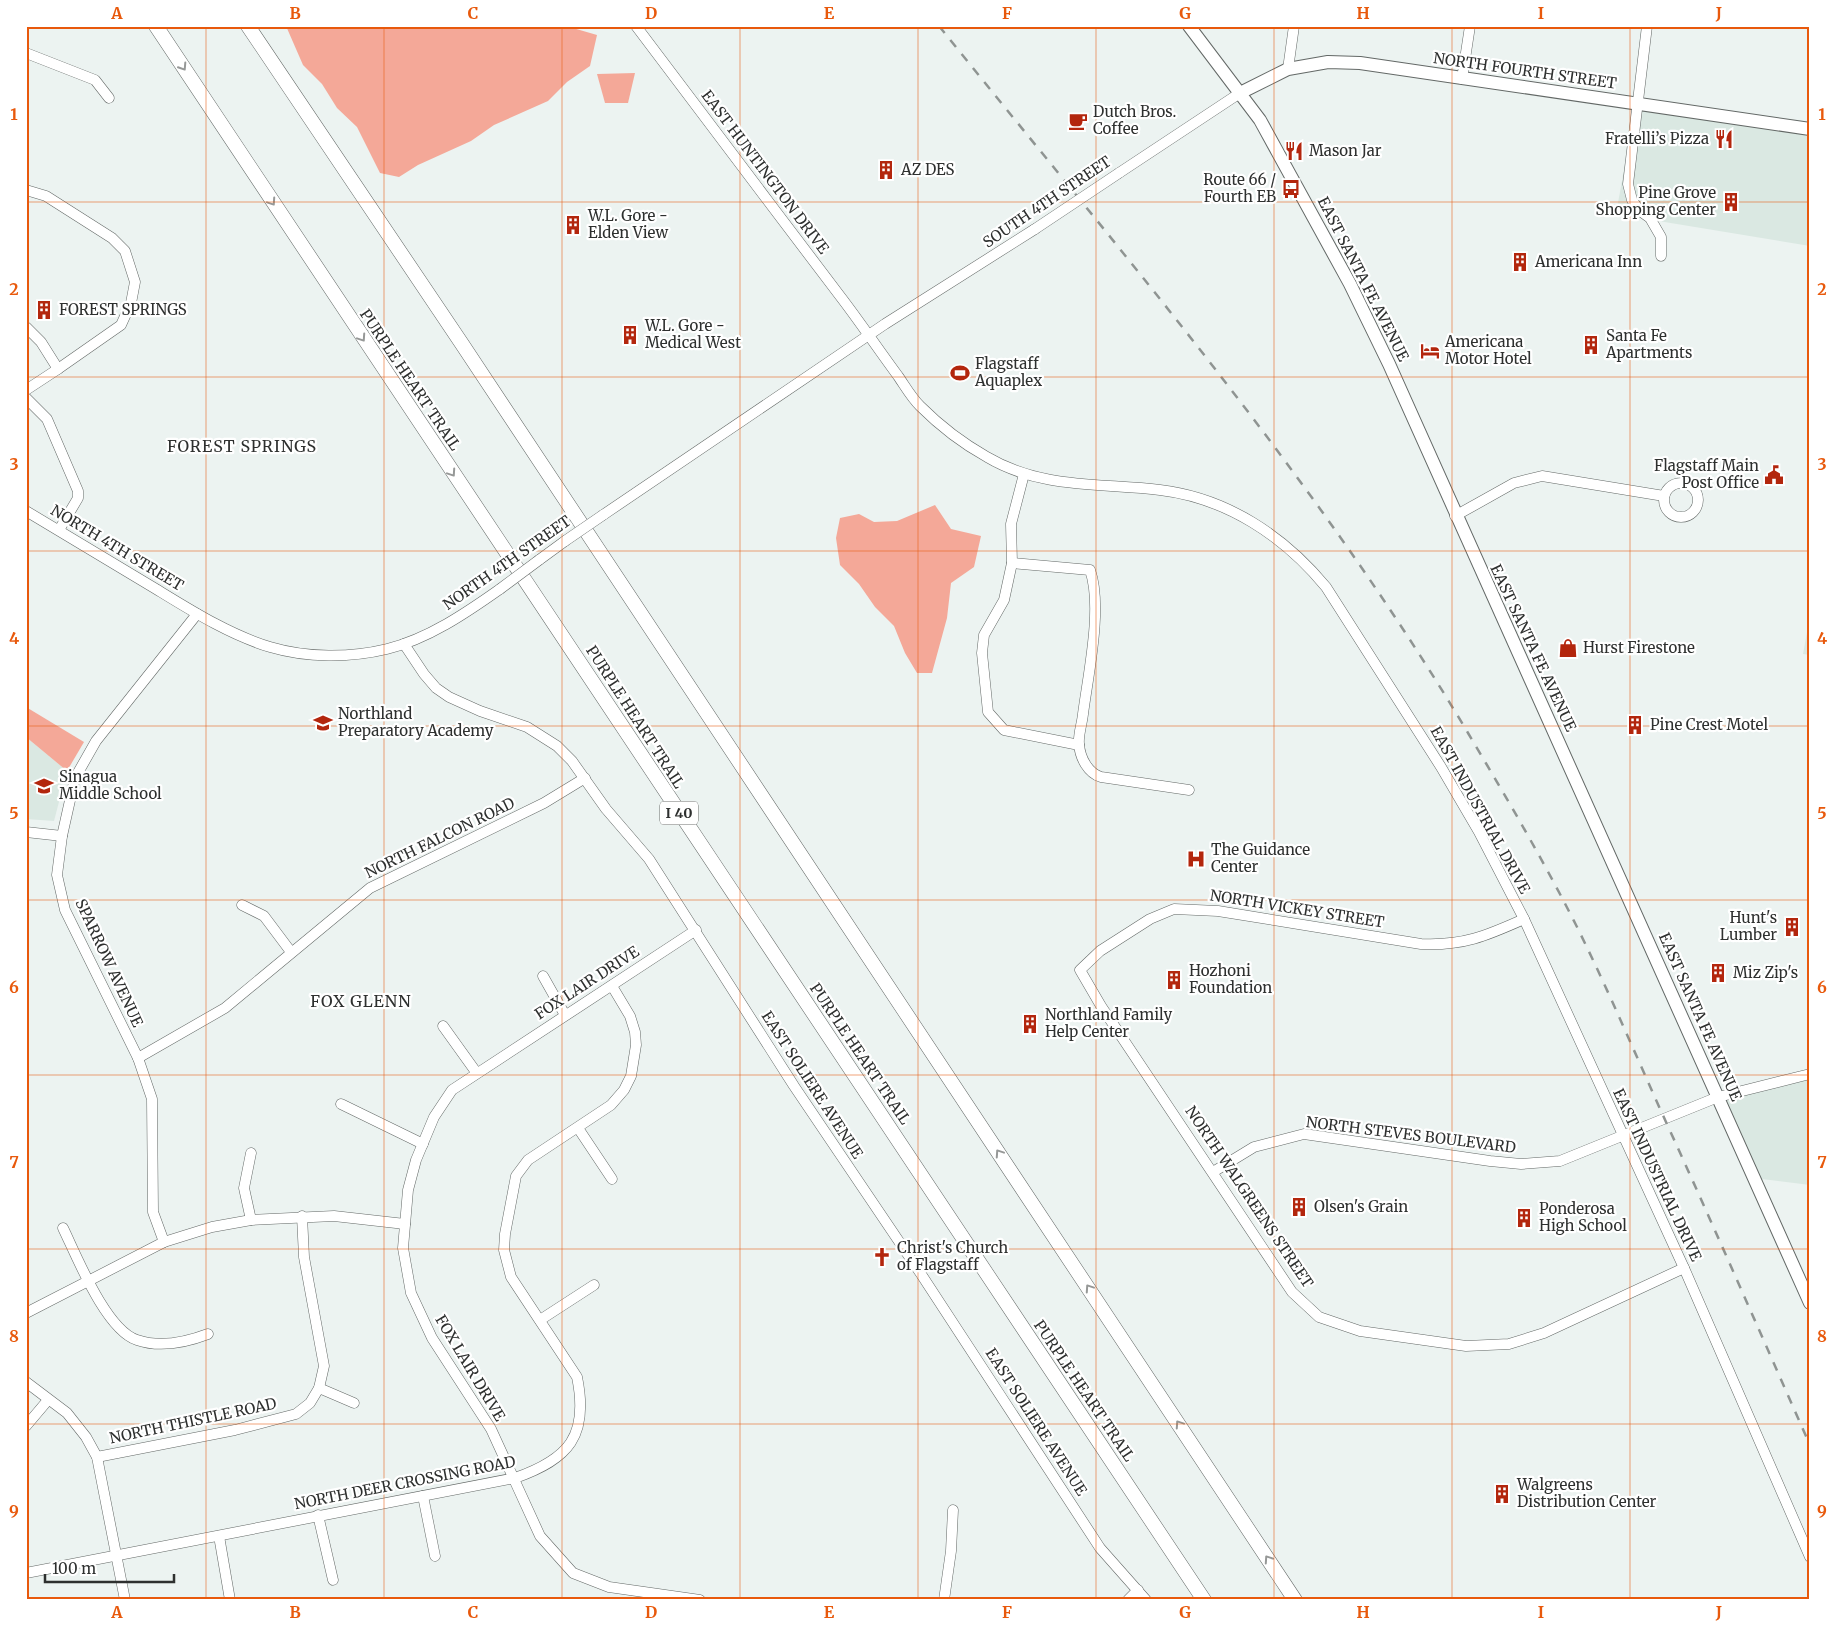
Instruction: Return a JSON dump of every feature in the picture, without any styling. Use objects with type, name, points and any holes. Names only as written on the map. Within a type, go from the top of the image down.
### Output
[{"type":"highway","name":"PURPLE HEART TRAIL","points":[[156,26],[1204,1600]]},
{"type":"highway","points":[[248,26],[1295,1600]]},
{"type":"main road","name":"EAST SANTA FE AVENUE","points":[[1190,26],[1260,120],[1350,284],[1389,364],[1810,1303]]},
{"type":"main road","name":"NORTH FOURTH STREET","points":[[1240,93],[1288,69],[1328,62],[1360,63],[1810,129]]},
{"type":"street","name":"EAST HUNTINGTON DRIVE","points":[[636,26],[870,336]]},
{"type":"street","points":[[1288,69],[1294,26]]},
{"type":"street","points":[[1462,79],[1470,26]]},
{"type":"street","points":[[1647,26],[1636,103],[1628,184],[1632,200],[1639,210],[1650,218],[1661,237],[1661,256]]},
{"type":"street","points":[[26,52],[95,80],[109,98]]},
{"type":"street","name":"SOUTH 4TH STREET","points":[[870,336],[1240,93]]},
{"type":"street","points":[[26,190],[46,196],[112,238],[126,251],[135,282],[131,303],[120,325],[26,390]]},
{"type":"street","points":[[26,327],[41,342],[58,369]]},
{"type":"street","name":"EAST INDUSTRIAL DRIVE","points":[[870,336],[919,405],[953,436],[988,458],[1024,474],[1074,484],[1160,490],[1221,506],[1249,520],[1292,551],[1326,587],[1479,832],[1524,919],[1684,1268],[1810,1557]]},
{"type":"street","name":"NORTH 4TH STREET","points":[[26,511],[197,614],[252,641],[297,653],[361,654],[404,644],[460,616],[603,514],[870,336]]},
{"type":"street","points":[[26,398],[47,419],[78,491],[78,498],[58,530]]},
{"type":"street","points":[[1024,474],[1011,524],[1012,563],[1004,600],[984,635],[982,653],[988,712],[1004,730],[1079,745]]},
{"type":"street","points":[[1456,516],[1514,483],[1542,476],[1664,496]]},
{"type":"street","points":[[1012,563],[1090,570],[1094,583],[1093,632],[1079,745],[1087,768],[1092,774],[1190,790]]},
{"type":"street","name":"SPARROW AVENUE","points":[[164,1242],[153,1212],[152,1099],[138,1058],[65,910],[57,874],[62,836],[75,778],[83,762],[96,741],[197,614]]},
{"type":"street","name":"EAST SOLIERE AVENUE","points":[[404,644],[420,669],[436,688],[462,704],[527,727],[558,746],[585,778],[606,809],[649,859],[794,1086],[926,1282],[1100,1548],[1146,1600]]},
{"type":"street","name":"NORTH FALCON ROAD","points":[[138,1058],[225,1008],[370,888],[544,803],[585,778]]},
{"type":"street","points":[[26,832],[62,836]]},
{"type":"street","points":[[242,905],[264,916],[291,952]]},
{"type":"street","name":"NORTH VICKEY STREET","points":[[1080,970],[1100,951],[1150,919],[1174,909],[1218,911],[1441,945],[1462,943],[1488,935],[1524,919]]},
{"type":"street","name":"FOX LAIR DRIVE","points":[[696,930],[476,1072],[452,1090],[434,1117],[408,1190],[403,1248],[411,1293],[432,1338],[479,1409],[515,1478],[540,1536],[573,1573],[609,1587],[700,1600]]},
{"type":"street","name":"NORTH WALGREENS STREET","points":[[1080,970],[1099,1003],[1292,1292],[1319,1317],[1360,1331],[1466,1346],[1509,1344],[1544,1333],[1684,1268]]},
{"type":"street","points":[[543,976],[565,1015]]},
{"type":"street","name":"NORTH DEER CROSSING ROAD","points":[[26,1573],[515,1478],[541,1469],[562,1454],[571,1442],[581,1414],[577,1377],[511,1277],[506,1264],[505,1234],[516,1176],[528,1160],[611,1105],[624,1090],[631,1076],[636,1045],[635,1032],[630,1016],[612,986]]},
{"type":"street","points":[[443,1026],[476,1072]]},
{"type":"street","name":"NORTH STEVES BOULEVARD","points":[[1212,1172],[1254,1147],[1304,1134],[1521,1164],[1560,1161],[1718,1096],[1810,1074]]},
{"type":"street","points":[[341,1104],[423,1144]]},
{"type":"street","points":[[578,1128],[612,1179]]},
{"type":"street","points":[[251,1154],[244,1188],[251,1220]]},
{"type":"street","points":[[26,1313],[164,1242],[212,1227],[251,1220],[302,1216],[334,1216],[405,1224]]},
{"type":"street","name":"NORTH THISTLE ROAD","points":[[97,1457],[235,1430],[296,1414],[310,1403],[318,1388],[324,1366],[304,1257],[302,1216]]},
{"type":"street","points":[[63,1228],[89,1281],[112,1320],[126,1334],[138,1340],[157,1344],[190,1341],[208,1334]]},
{"type":"street","points":[[540,1320],[594,1284]]},
{"type":"street","points":[[26,1382],[67,1413],[86,1437],[97,1457],[118,1556],[125,1600]]},
{"type":"street","points":[[318,1388],[354,1403]]},
{"type":"street","points":[[26,1426],[48,1400]]},
{"type":"street","points":[[423,1496],[435,1556]]},
{"type":"street","points":[[944,1600],[951,1551],[953,1510]]},
{"type":"street","points":[[318,1515],[333,1580]]},
{"type":"street","points":[[219,1536],[230,1600]]},
{"type":"street","points":[[1128,1600],[1138,1590]]},
{"type":"shaded area","points":[[286,26],[566,26],[597,35],[590,66],[567,82],[548,101],[494,125],[471,141],[418,165],[399,177],[380,173],[357,127],[337,108],[322,84],[303,65]]},
{"type":"shaded area","points":[[635,73],[628,103],[605,103],[597,74]]},
{"type":"shaded area","points":[[1636,103],[1810,130],[1810,246],[1616,214]]},
{"type":"shaded area","points":[[935,505],[951,529],[981,536],[974,567],[951,583],[947,618],[932,673],[917,673],[905,653],[894,626],[875,607],[859,584],[840,565],[836,538],[840,518],[859,514],[874,522],[897,521]]},
{"type":"shaded area","points":[[1810,616],[1810,655],[1803,654]]},
{"type":"shaded area","points":[[26,707],[84,742],[67,771],[26,737]]},
{"type":"shaded area","name":"Sinagua Middle School","points":[[26,737],[67,771],[54,821],[26,819]]},
{"type":"shaded area","points":[[1810,1074],[1810,1185],[1754,1178],[1718,1097]]},
{"type":"railway","points":[[939,26],[1148,284],[1283,458],[1348,548],[1410,639],[1468,733],[1536,851],[1587,948],[1810,1445]]},
{"type":"place","name":"Dutch Bros. Coffee","points":[[1078,121]]},
{"type":"place","name":"Fratelli’s Pizza","points":[[1724,139]]},
{"type":"place","name":"Mason Jar","points":[[1294,151]]},
{"type":"place","name":"AZ DES","points":[[886,170]]},
{"type":"place","name":"Route 66 / Fourth EB","points":[[1291,189]]},
{"type":"place","name":"Pine Grove Shopping Center","points":[[1731,202]]},
{"type":"place","name":"W.L. Gore - Elden View","points":[[573,225]]},
{"type":"place","name":"Americana Inn","points":[[1520,262]]},
{"type":"place","name":"FOREST SPRINGS","points":[[44,310]]},
{"type":"place","name":"W.L. Gore - Medical West","points":[[630,335]]},
{"type":"place","name":"Santa Fe Apartments","points":[[1591,345]]},
{"type":"place","name":"Americana Motor Hotel","points":[[1430,351]]},
{"type":"place","name":"Flagstaff Aquaplex","points":[[960,373]]},
{"type":"place","name":"Flagstaff Main Post Office","points":[[1774,475]]},
{"type":"place","name":"Hurst Firestone","points":[[1568,648]]},
{"type":"place","name":"Northland Preparatory Academy","points":[[323,723]]},
{"type":"place","name":"Pine Crest Motel","points":[[1635,725]]},
{"type":"place","name":"Sinagua Middle School","points":[[44,786]]},
{"type":"place","name":"The Guidance Center","points":[[1196,859]]},
{"type":"place","name":"Hunt's Lumber","points":[[1792,927]]},
{"type":"place","name":"Miz Zip's","points":[[1718,973]]},
{"type":"place","name":"Hozhoni Foundation","points":[[1174,980]]},
{"type":"place","name":"Northland Family Help Center","points":[[1030,1024]]},
{"type":"place","name":"Olsen's Grain","points":[[1299,1207]]},
{"type":"place","name":"Ponderosa High School","points":[[1524,1218]]},
{"type":"place","name":"Christ's Church of Flagstaff","points":[[882,1257]]},
{"type":"place","name":"Walgreens Distribution Center","points":[[1502,1494]]},
{"type":"district","name":"FOREST SPRINGS","points":[[242,446]]},
{"type":"district","name":"FOX GLENN","points":[[361,1001]]}]
